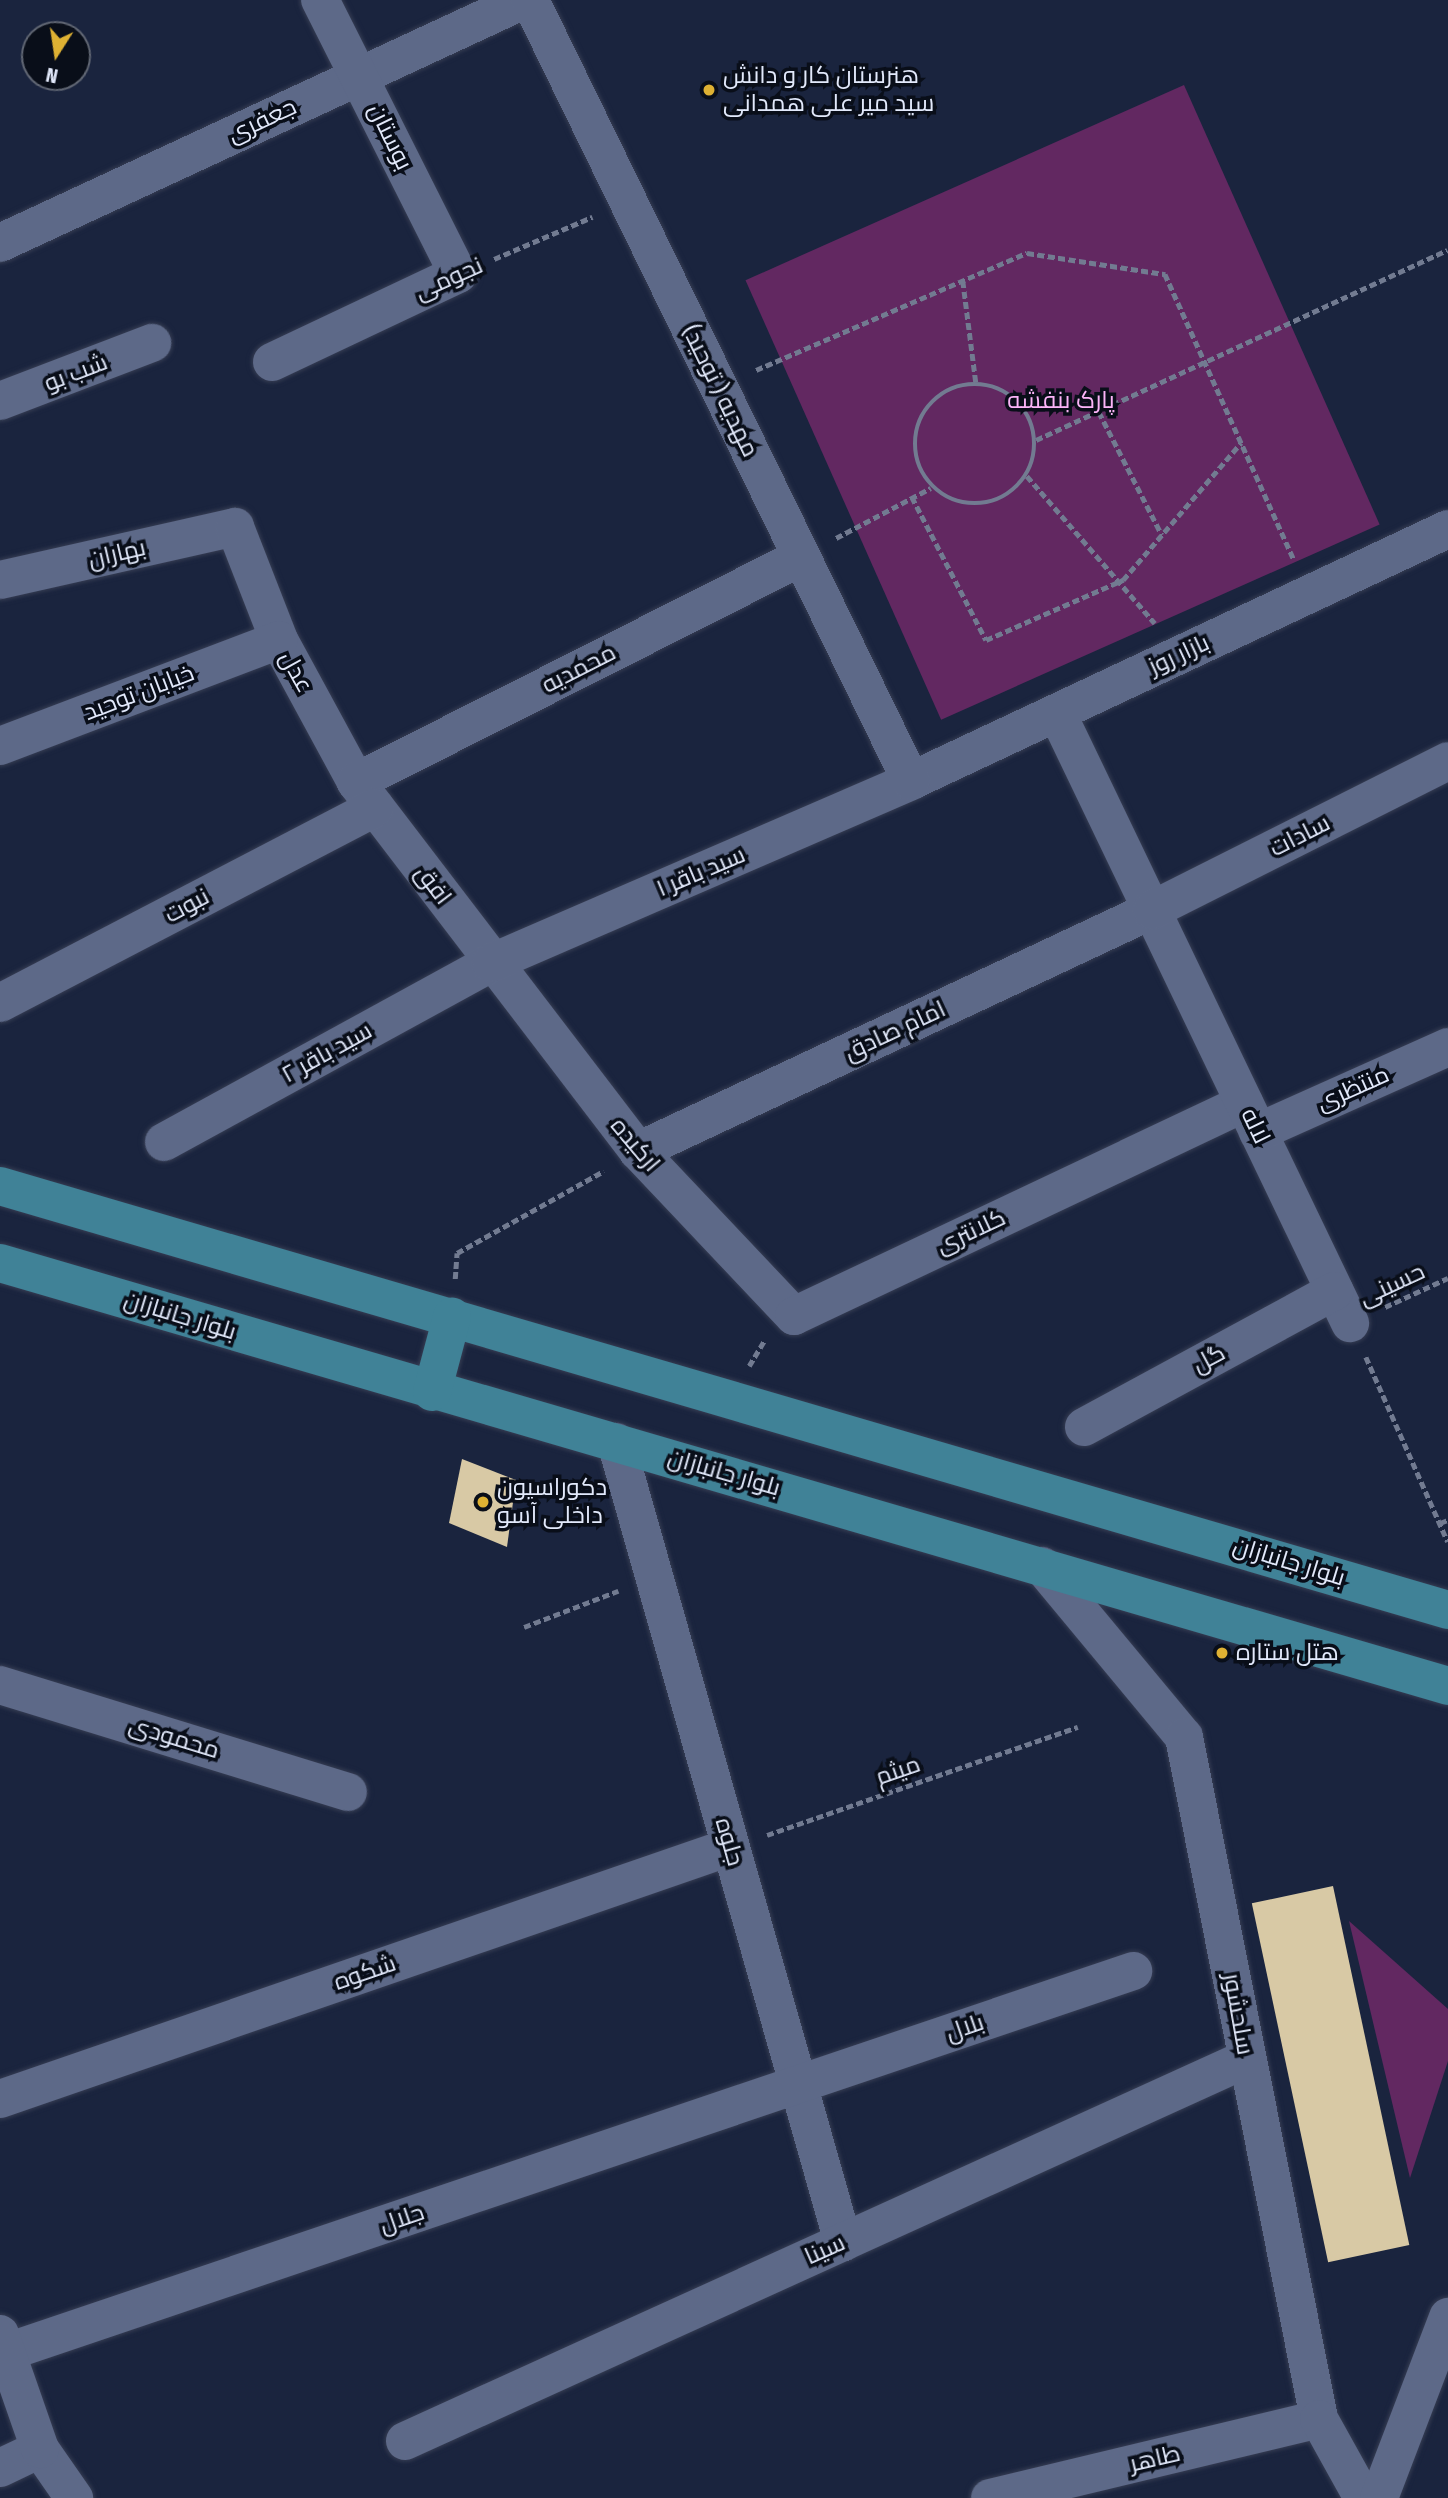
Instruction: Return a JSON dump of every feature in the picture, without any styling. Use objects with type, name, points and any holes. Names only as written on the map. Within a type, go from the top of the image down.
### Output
[{"type":"main road","name":"بلوار جانبازان","points":[[0,1186],[1448,1609]]},
{"type":"main road","name":"بلوار جانبازان","points":[[0,1263],[432,1392],[616,1442],[1448,1686]]},
{"type":"main road","points":[[432,1392],[452,1317]]},
{"type":"street","name":"بوستان","points":[[320,0],[458,274]]},
{"type":"street","name":"جعفری","points":[[0,243],[524,0]]},
{"type":"street","name":"مهدیه ( توحید)","points":[[530,0],[911,781]]},
{"type":"street","name":"نجومی","points":[[271,362],[458,274]]},
{"type":"street","name":"شب بو","points":[[0,401],[152,343]]},
{"type":"street","name":"بهاران","points":[[0,580],[235,527]]},
{"type":"street","name":"عدل","points":[[235,527],[279,640],[365,795]]},
{"type":"street","name":"بازار روز","points":[[911,781],[1448,529]]},
{"type":"street","name":"محمدیه","points":[[365,795],[801,557]]},
{"type":"street","name":"خیابان توحید","points":[[0,746],[279,640]]},
{"type":"street","name":"لاله","points":[[1057,713],[1343,1307]]},
{"type":"street","name":"سادات","points":[[1152,910],[1448,761]]},
{"type":"street","name":"سید باقر ۱","points":[[491,963],[911,781]]},
{"type":"street","name":"افق","points":[[365,795],[491,963]]},
{"type":"street","name":"نبوت","points":[[0,1003],[365,795]]},
{"type":"street","name":"امام صادق","points":[[638,1151],[1152,910]]},
{"type":"street","name":"سید باقر ۲","points":[[164,1142],[491,963]]},
{"type":"street","name":"ارکیده","points":[[491,963],[638,1151],[794,1316]]},
{"type":"street","name":"منتظری","points":[[1251,1117],[1448,1047]]},
{"type":"street","name":"کلانتری","points":[[794,1316],[1251,1117]]},
{"type":"street","name":"گل","points":[[1084,1427],[1343,1307]]},
{"type":"street","name":"جلوه","points":[[616,1442],[843,2242]]},
{"type":"street","name":"سلحشور","points":[[1042,1566],[1184,1737],[1319,2419],[1363,2498]]},
{"type":"street","name":"محمودی","points":[[0,1685],[348,1792]]},
{"type":"street","name":"شکوه","points":[[0,2099],[730,1847]]},
{"type":"street","name":"بلال","points":[[797,2085],[1133,1971]]},
{"type":"street","name":"سینا","points":[[405,2441],[1246,2059]]},
{"type":"street","name":"جلال","points":[[4,2343],[797,2085]]},
{"type":"street","points":[[1379,2498],[1448,2317]]},
{"type":"street","points":[[4,2343],[40,2449],[74,2498]]},
{"type":"street","name":"طاهر","points":[[990,2498],[1319,2419]]},
{"type":"street","points":[[0,2468],[40,2449]]},
{"type":"path","name":"نجومی","points":[[458,274],[628,201]]},
{"type":"path","points":[[1036,440],[1447,250]]},
{"type":"path","points":[[718,386],[1027,253],[1166,274],[1310,594]]},
{"type":"path","points":[[963,281],[976,382]]},
{"type":"path","points":[[976,382],[1006,391],[1027,412],[1036,440],[1027,476],[1008,496],[982,505],[955,502],[931,488],[913,456],[918,419],[941,391],[976,382]]},
{"type":"path","points":[[1099,412],[1161,535]]},
{"type":"path","points":[[912,498],[986,640],[1123,580],[1241,443]]},
{"type":"path","points":[[1027,476],[1123,580],[1179,655]]},
{"type":"path","points":[[801,557],[931,488]]},
{"type":"path","points":[[452,1317],[457,1253],[638,1151]]},
{"type":"path","name":"حسینی","points":[[1343,1307],[1448,1278]]},
{"type":"path","points":[[1343,1307],[1448,1542]]},
{"type":"path","points":[[736,1400],[755,1348],[794,1316]]},
{"type":"path","points":[[1440,1523],[1448,1520]]},
{"type":"path","points":[[524,1627],[654,1577]]},
{"type":"path","name":"میثم","points":[[730,1847],[1078,1727]]},
{"type":"green space","name":"پارک بنفشه","points":[[1184,85],[1380,524],[941,720],[745,280]]},
{"type":"green space","points":[[1349,1921],[1448,2009],[1448,2061],[1410,2178]]},
{"type":"building","name":"دکوراسیون داخلی آسو","points":[[462,1459],[516,1480],[507,1547],[449,1523]]},
{"type":"building","points":[[1333,1886],[1409,2245],[1328,2262],[1252,1903]]},
{"type":"place","name":"هنرستان کار و دانش سید میر علی همدانی","points":[[709,90]]},
{"type":"place","name":"دکوراسیون داخلی آسو","points":[[483,1502]]},
{"type":"place","name":"هتل ستاره","points":[[1222,1653]]}]
